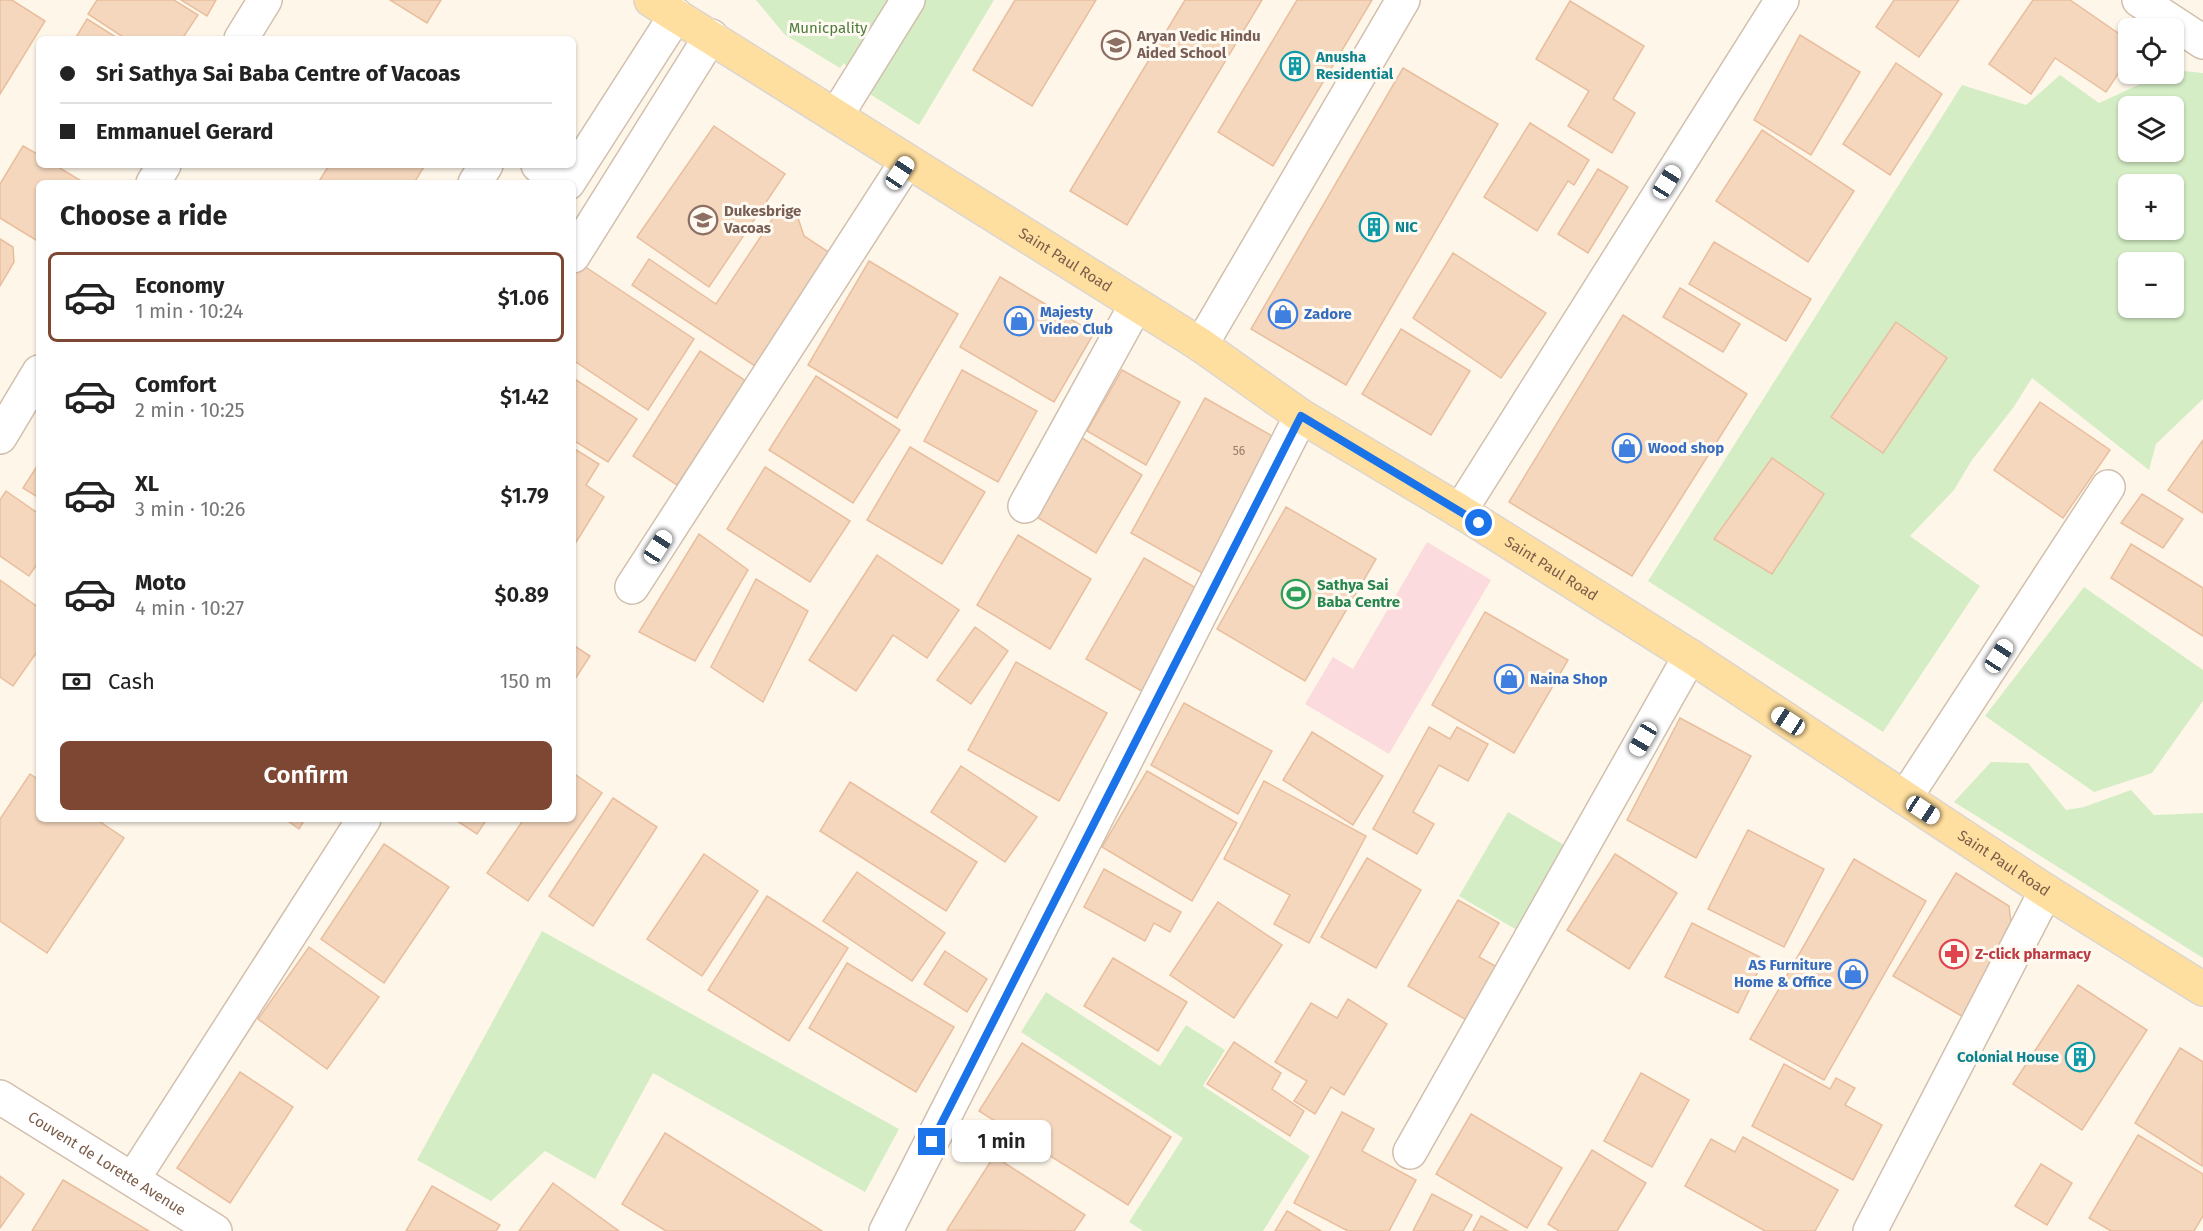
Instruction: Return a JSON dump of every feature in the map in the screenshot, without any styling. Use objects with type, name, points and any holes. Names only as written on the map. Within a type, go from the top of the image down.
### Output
[{"type":"main road","name":"Saint Paul Road","points":[[664,8],[1201,345],[1301,416],[1460,511],[1690,656],[2046,891],[2203,989]]},
{"type":"street","points":[[243,36],[266,0]]},
{"type":"street","points":[[836,116],[908,0]]},
{"type":"street","points":[[1201,345],[1403,0]]},
{"type":"street","points":[[1460,511],[1782,0]]},
{"type":"street","points":[[2139,0],[2203,42]]},
{"type":"street","points":[[570,180],[664,8]]},
{"type":"street","points":[[576,251],[711,36]]},
{"type":"street","points":[[632,587],[907,161]]},
{"type":"street","points":[[540,168],[554,180]]},
{"type":"street","points":[[1025,506],[1136,305]]},
{"type":"street","points":[[0,437],[36,377]]},
{"type":"street","points":[[890,1230],[1301,416]]},
{"type":"street","points":[[1905,798],[2108,487]]},
{"type":"street","points":[[1410,1152],[1690,656]]},
{"type":"street","points":[[133,1179],[362,822]]},
{"type":"street","points":[[1870,1231],[2046,891]]},
{"type":"street","name":"Couvent de Lorette Avenue","points":[[0,1097],[215,1231]]},
{"type":"shaded area","points":[[1427,542],[1491,580],[1389,754],[1305,704],[1333,657],[1353,669]]},
{"type":"green space","name":"Municpality","points":[[756,0],[994,0],[919,125],[865,91],[844,63],[840,68],[784,34]]},
{"type":"green space","points":[[2184,71],[2203,73],[2203,399],[2156,444],[2149,470],[2032,378],[2013,408],[1972,460],[1954,490],[1910,536],[1980,586],[1883,732],[1648,581],[1962,85],[2026,105],[2060,75],[2099,103],[2140,84],[2184,84]]},
{"type":"green space","points":[[2084,587],[2203,670],[2203,701],[2152,773],[2094,792],[1985,716]]},
{"type":"green space","points":[[1991,762],[2028,763],[2066,810],[2084,807],[2131,790],[2154,815],[2203,813],[2203,958],[1954,802]]},
{"type":"green space","points":[[1508,812],[1571,849],[1522,933],[1459,896]]},
{"type":"green space","points":[[542,931],[899,1129],[865,1192],[653,1073],[595,1179],[545,1151],[491,1201],[417,1160]]},
{"type":"green space","points":[[1046,992],[1160,1066],[1186,1025],[1225,1050],[1203,1086],[1310,1156],[1263,1231],[1143,1231],[1129,1222],[1183,1138],[1021,1032]]},
{"type":"building","points":[[0,0],[12,0],[45,21],[0,94]]},
{"type":"building","points":[[97,0],[174,0],[198,15],[184,36],[121,36],[88,14]]},
{"type":"building","points":[[181,0],[216,0],[207,16]]},
{"type":"building","points":[[390,0],[441,0],[427,23]]},
{"type":"building","points":[[1015,0],[1096,0],[1032,106],[973,70]]},
{"type":"building","points":[[1185,0],[1262,0],[1127,225],[1070,191]]},
{"type":"building","name":"Anusha Residential","points":[[1297,0],[1372,0],[1273,166],[1218,132]]},
{"type":"building","points":[[1894,0],[1959,0],[1919,57],[1876,27]]},
{"type":"building","points":[[2033,0],[2070,0],[2118,33],[2118,74],[2106,92],[2055,58],[2031,94],[1989,64]]},
{"type":"building","points":[[1570,1],[1644,46],[1613,99],[1635,113],[1612,153],[1568,126],[1589,91],[1536,59]]},
{"type":"building","points":[[87,19],[114,36],[77,36]]},
{"type":"building","points":[[1800,35],[1860,72],[1811,155],[1754,120]]},
{"type":"building","points":[[1896,63],[1942,94],[1890,175],[1843,144]]},
{"type":"building","name":"NIC","points":[[1403,68],[1498,124],[1346,385],[1251,329]]},
{"type":"building","points":[[1530,123],[1589,160],[1574,185],[1568,181],[1537,231],[1484,197]]},
{"type":"building","points":[[714,126],[785,174],[709,287],[637,237]]},
{"type":"building","points":[[1762,130],[1854,191],[1808,262],[1716,201]]},
{"type":"building","points":[[23,146],[36,153],[36,168],[60,168],[80,180],[36,180],[36,240],[0,218],[0,184]]},
{"type":"building","points":[[327,168],[423,168],[416,180],[320,180]]},
{"type":"building","points":[[1598,169],[1628,187],[1588,253],[1558,234]]},
{"type":"building","points":[[781,206],[798,218],[804,236],[833,255],[758,368],[632,285],[649,259],[716,304]]},
{"type":"building","points":[[0,239],[13,247],[14,262],[0,286]]},
{"type":"building","points":[[1714,242],[1811,299],[1786,341],[1689,284]]},
{"type":"building","points":[[1453,253],[1546,313],[1501,378],[1413,318]]},
{"type":"building","points":[[869,261],[958,314],[897,418],[808,365]]},
{"type":"building","points":[[581,264],[694,339],[648,410],[576,362],[576,271]]},
{"type":"building","points":[[1000,277],[1094,333],[1054,402],[960,347]]},
{"type":"building","points":[[1680,288],[1740,324],[1723,352],[1663,317]]},
{"type":"building","name":"Wood shop","points":[[1623,315],[1747,394],[1632,576],[1509,502]]},
{"type":"building","points":[[1896,322],[1947,358],[1883,453],[1831,417]]},
{"type":"building","points":[[1401,329],[1470,371],[1431,435],[1362,394]]},
{"type":"building","points":[[700,351],[746,381],[677,485],[633,456]]},
{"type":"building","points":[[962,370],[1037,411],[998,482],[924,441]]},
{"type":"building","points":[[1122,370],[1180,402],[1146,465],[1087,431]]},
{"type":"building","points":[[816,376],[900,430],[853,503],[769,450]]},
{"type":"building","points":[[576,380],[637,419],[608,462],[576,442]]},
{"type":"building","points":[[1205,398],[1281,441],[1206,575],[1131,533]]},
{"type":"building","points":[[2040,402],[2110,450],[2063,518],[1994,470]]},
{"type":"building","points":[[1082,438],[1142,475],[1096,553],[1035,516]]},
{"type":"building","points":[[2203,440],[2203,513],[2168,490]]},
{"type":"building","points":[[910,447],[985,492],[942,564],[867,520]]},
{"type":"building","points":[[576,450],[599,464],[586,485],[604,497],[576,542]]},
{"type":"building","points":[[1772,458],[1824,494],[1772,574],[1714,539]]},
{"type":"building","points":[[765,467],[850,521],[810,582],[727,529]]},
{"type":"building","points":[[36,468],[36,496],[23,488]]},
{"type":"building","points":[[6,491],[36,512],[36,566],[29,576],[0,556],[0,500]]},
{"type":"building","points":[[2142,494],[2183,519],[2163,548],[2121,523]]},
{"type":"building","name":"Sathya Sai Baba Centre","points":[[1286,507],[1376,559],[1305,681],[1217,629]]},
{"type":"building","points":[[699,534],[748,570],[695,661],[639,632]]},
{"type":"building","points":[[1018,535],[1091,579],[1050,649],[977,605]]},
{"type":"building","points":[[2131,544],[2203,588],[2203,636],[2111,578]]},
{"type":"building","points":[[877,555],[959,610],[927,658],[893,635],[856,691],[809,660]]},
{"type":"building","points":[[1144,558],[1203,592],[1145,693],[1086,659]]},
{"type":"building","points":[[756,579],[808,611],[763,702],[711,667]]},
{"type":"building","points":[[0,580],[36,606],[36,653],[13,686],[0,677]]},
{"type":"building","points":[[1485,612],[1568,660],[1514,753],[1432,705]]},
{"type":"building","points":[[975,627],[1008,651],[971,704],[937,680]]},
{"type":"building","points":[[576,647],[590,656],[576,677]]},
{"type":"building","points":[[1016,662],[1107,713],[1059,801],[968,750]]},
{"type":"building","points":[[1184,703],[1272,751],[1238,814],[1151,765]]},
{"type":"building","points":[[1680,718],[1751,756],[1696,858],[1627,820]]},
{"type":"building","points":[[1429,727],[1450,739],[1457,727],[1488,744],[1468,781],[1439,765],[1413,812],[1434,824],[1417,854],[1373,829]]},
{"type":"building","points":[[1312,732],[1383,776],[1353,825],[1283,780]]},
{"type":"building","points":[[961,766],[1037,817],[1005,862],[931,812]]},
{"type":"building","points":[[1147,771],[1237,823],[1192,901],[1102,847]]},
{"type":"building","points":[[30,774],[36,778],[36,822],[100,822],[124,838],[47,953],[0,921],[0,819]]},
{"type":"building","points":[[576,775],[602,793],[528,901],[487,873],[522,822],[576,822]]},
{"type":"building","points":[[1264,781],[1366,836],[1309,943],[1274,924],[1290,895],[1224,859]]},
{"type":"building","points":[[850,782],[977,862],[946,911],[820,831]]},
{"type":"building","points":[[613,798],[657,827],[593,926],[549,896]]},
{"type":"building","points":[[289,822],[303,822],[299,829]]},
{"type":"building","points":[[459,822],[485,822],[477,834]]},
{"type":"building","points":[[1748,830],[1824,869],[1784,947],[1708,909]]},
{"type":"building","points":[[384,844],[449,887],[384,983],[321,939]]},
{"type":"building","points":[[704,854],[758,891],[702,976],[647,939]]},
{"type":"building","points":[[1615,854],[1677,893],[1629,969],[1567,930]]},
{"type":"building","points":[[1367,858],[1421,890],[1376,968],[1321,937]]},
{"type":"building","points":[[1854,859],[1926,901],[1824,1080],[1750,1039]]},
{"type":"building","points":[[1104,869],[1181,912],[1170,932],[1154,923],[1145,941],[1084,907]]},
{"type":"building","points":[[857,872],[945,933],[912,981],[823,921]]},
{"type":"building","points":[[1956,873],[2009,906],[2012,932],[1965,1018],[1893,976]]},
{"type":"building","points":[[767,896],[848,948],[789,1041],[708,990]]},
{"type":"building","points":[[1458,900],[1499,923],[1479,957],[1506,972],[1475,1025],[1408,986]]},
{"type":"building","points":[[1218,902],[1282,945],[1234,1018],[1170,975]]},
{"type":"building","points":[[1692,923],[1764,959],[1738,1013],[1665,977]]},
{"type":"building","points":[[309,947],[379,997],[327,1069],[258,1019]]},
{"type":"building","points":[[945,951],[987,979],[967,1012],[924,984]]},
{"type":"building","points":[[1113,958],[1187,1002],[1158,1051],[1084,1006]]},
{"type":"building","points":[[847,963],[954,1027],[916,1092],[809,1028]]},
{"type":"building","name":"Colonial House","points":[[2078,985],[2147,1030],[2082,1130],[2013,1084]]},
{"type":"building","points":[[1348,999],[1387,1024],[1344,1095],[1331,1087],[1315,1114],[1294,1101],[1307,1081],[1275,1062],[1311,1003],[1337,1018]]},
{"type":"building","points":[[1234,1042],[1281,1073],[1272,1089],[1304,1111],[1290,1136],[1207,1084]]},
{"type":"building","points":[[1022,1043],[1171,1137],[1128,1205],[979,1111]]},
{"type":"building","points":[[2180,1048],[2203,1062],[2202,1166],[2135,1123]]},
{"type":"building","points":[[1784,1064],[1830,1089],[1836,1078],[1855,1088],[1845,1105],[1882,1125],[1853,1180],[1752,1126]]},
{"type":"building","points":[[240,1072],[293,1107],[230,1203],[177,1168]]},
{"type":"building","points":[[1641,1073],[1689,1100],[1652,1167],[1604,1141]]},
{"type":"building","points":[[1342,1112],[1374,1129],[1362,1151],[1416,1180],[1389,1231],[1348,1231],[1294,1203]]},
{"type":"building","points":[[1471,1114],[1562,1168],[1527,1228],[1436,1174]]},
{"type":"building","points":[[665,1133],[822,1231],[666,1231],[622,1204]]},
{"type":"building","points":[[2138,1135],[2203,1174],[2203,1216],[2194,1231],[2111,1231],[2089,1218]]},
{"type":"building","points":[[1743,1137],[1838,1190],[1815,1231],[1765,1231],[1685,1186],[1711,1139],[1735,1152]]},
{"type":"building","points":[[1592,1150],[1646,1183],[1617,1231],[1559,1231],[1548,1224]]},
{"type":"building","points":[[994,1156],[1085,1215],[1074,1231],[947,1230]]},
{"type":"building","points":[[2041,1164],[2072,1183],[2047,1225],[2015,1206]]},
{"type":"building","points":[[0,1176],[24,1194],[0,1228]]},
{"type":"building","points":[[63,1180],[149,1231],[32,1231]]},
{"type":"building","points":[[553,1183],[619,1231],[519,1231]]},
{"type":"building","points":[[432,1186],[500,1225],[496,1231],[406,1231]]},
{"type":"building","points":[[1432,1194],[1472,1215],[1463,1231],[1413,1231]]},
{"type":"building","points":[[1287,1211],[1321,1231],[1275,1231]]},
{"type":"building","points":[[1481,1216],[1508,1231],[1473,1231]]},
{"type":"place","name":"Aryan Vedic Hindu Aided School","points":[[1116,45]]},
{"type":"place","name":"Anusha Residential","points":[[1295,66]]},
{"type":"place","name":"Dukesbrige Vacoas","points":[[703,220]]},
{"type":"place","name":"NIC","points":[[1374,227]]},
{"type":"place","name":"Zadore","points":[[1283,314]]},
{"type":"place","name":"Majesty Video Club","points":[[1019,321]]},
{"type":"place","name":"Wood shop","points":[[1627,448]]},
{"type":"place","name":"Sathya Sai Baba Centre","points":[[1296,594]]},
{"type":"place","name":"Naina Shop","points":[[1509,679]]},
{"type":"place","name":"Z-click pharmacy","points":[[1954,954]]},
{"type":"place","name":"AS Furniture Home & Office","points":[[1853,974]]},
{"type":"place","name":"Colonial House","points":[[2080,1057]]},
{"type":"route","points":[[932,1142],[1301,416],[1479,523]]}]
